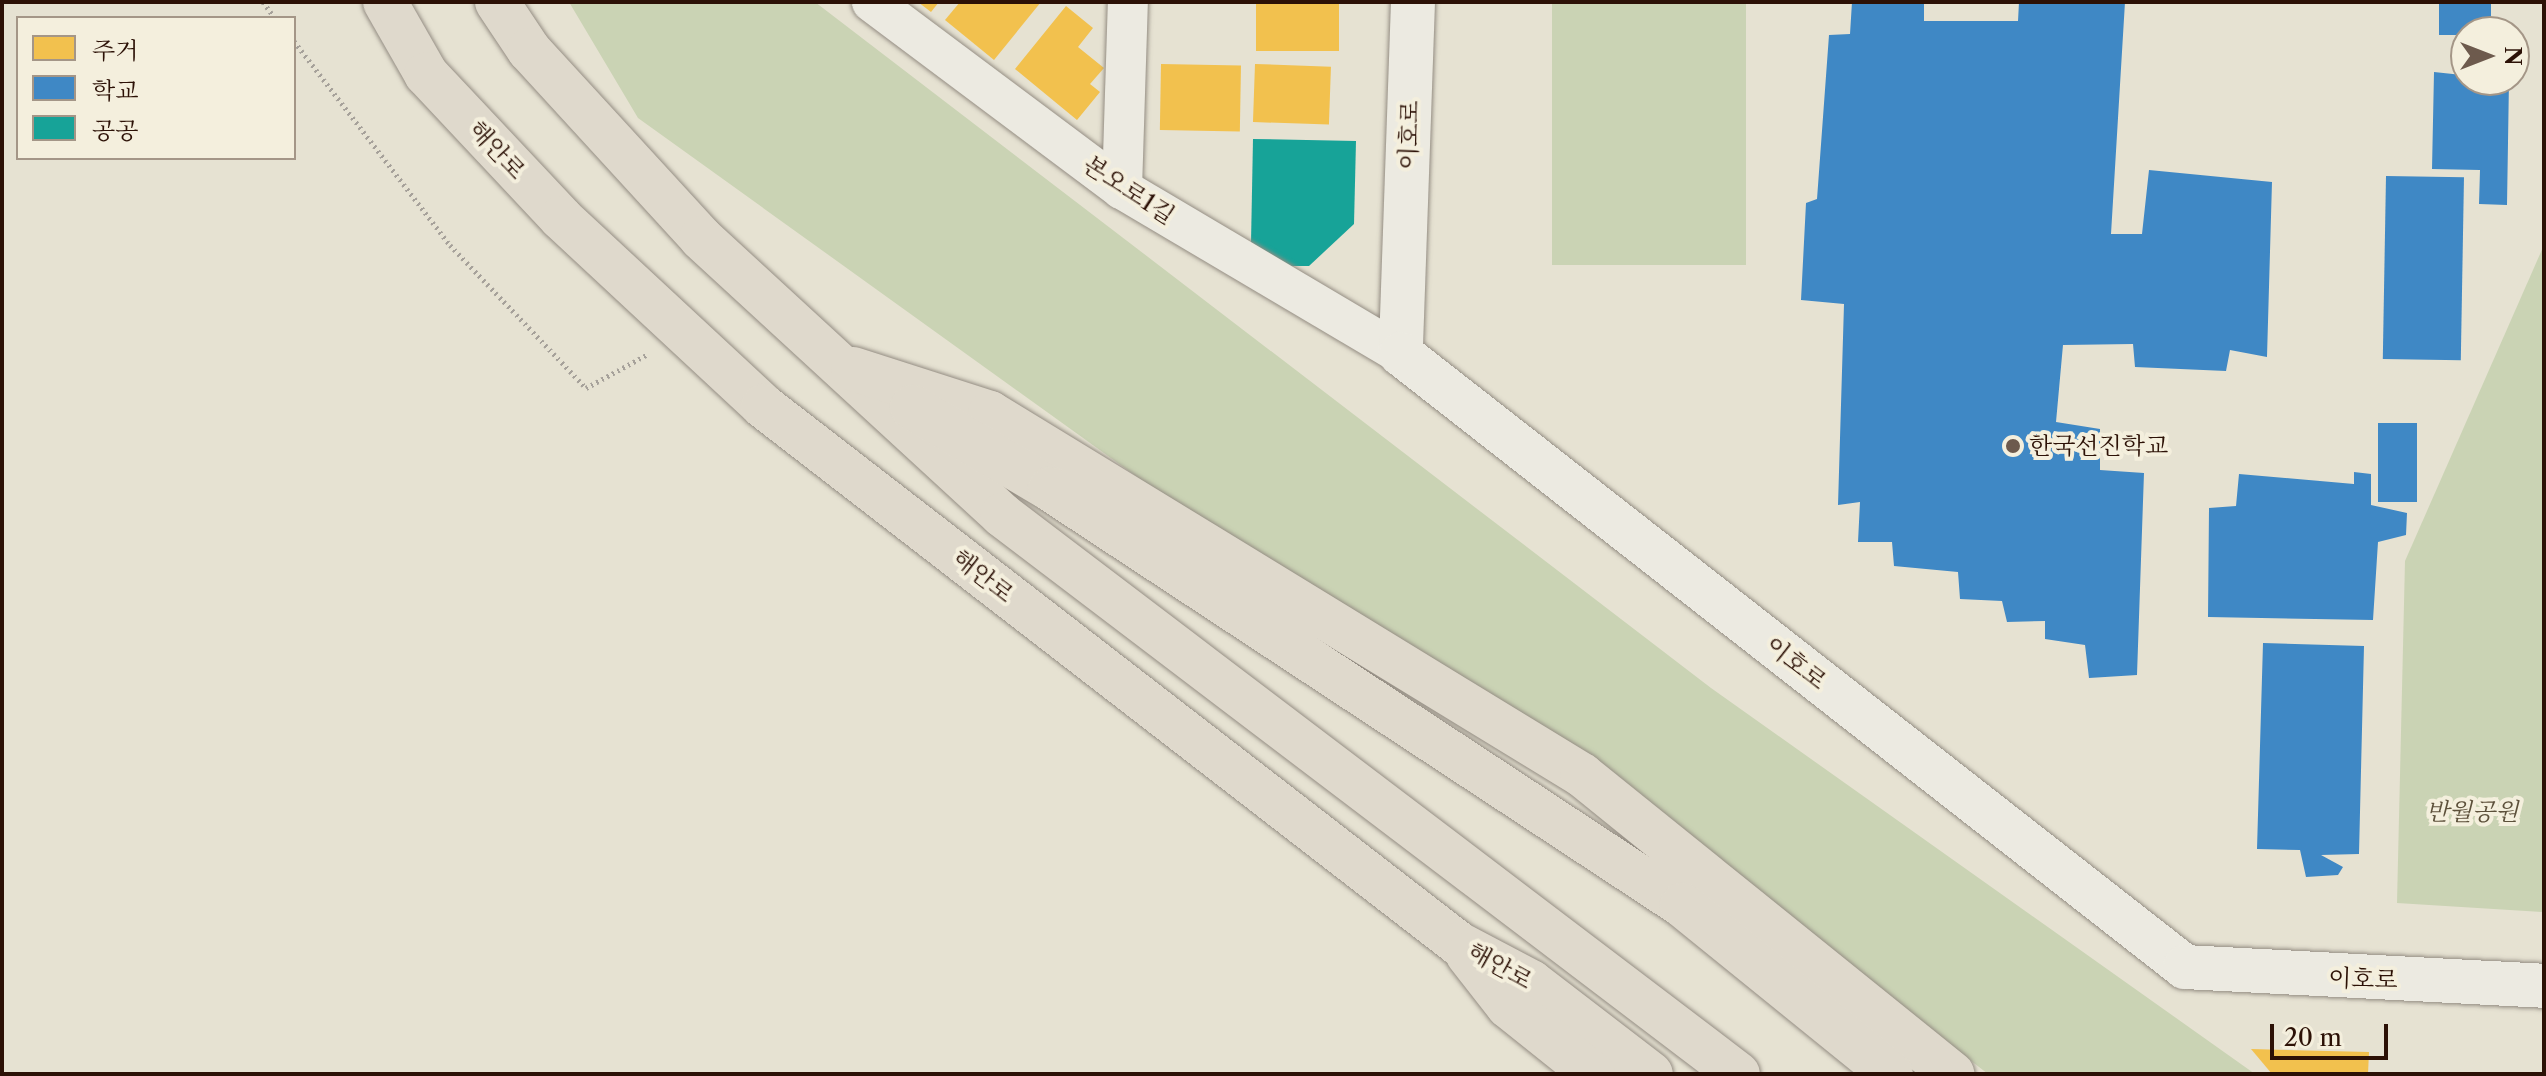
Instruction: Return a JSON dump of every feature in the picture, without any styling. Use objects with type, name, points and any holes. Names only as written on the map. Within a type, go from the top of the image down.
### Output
[{"type":"main road","name":"해안로","points":[[385,2],[426,74],[684,335],[763,406],[1459,944],[1531,982],[1651,1074]]},
{"type":"main road","points":[[497,2],[529,50],[701,238],[1002,515],[1738,1074]]},
{"type":"main road","points":[[840,365],[1050,489],[1438,741],[1682,905],[1891,1074]]},
{"type":"main road","points":[[840,365],[990,413],[1582,775],[1953,1074]]},
{"type":"main road","points":[[1459,944],[1508,1006],[1593,1074]]},
{"type":"street","name":"본오로1길","points":[[872,2],[1122,189],[1401,354]]},
{"type":"street","points":[[1122,189],[1128,2]]},
{"type":"street","name":"이호로","points":[[1413,2],[1401,354],[2185,967],[2544,986]]},
{"type":"path","points":[[296,44],[450,245],[586,388],[684,335]]},
{"type":"green space","points":[[569,2],[815,2],[1711,688],[2255,1074],[1988,1074],[1721,866],[1250,558],[638,118]]},
{"type":"green space","points":[[1552,2],[1746,2],[1746,265],[1552,265]]},
{"type":"green space","name":"반월공원","points":[[2544,245],[2544,912],[2397,903],[2405,561]]},
{"type":"building: 주거","points":[[918,2],[939,2],[931,12]]},
{"type":"building: 주거","points":[[960,2],[1041,2],[994,60],[945,20]]},
{"type":"building: 주거","points":[[1256,2],[1339,2],[1339,51],[1256,51]]},
{"type":"building: 주거","points":[[1066,6],[1093,28],[1078,47],[1104,68],[1090,84],[1100,92],[1077,120],[1015,69]]},
{"type":"building: 주거","points":[[1161,64],[1241,65],[1240,131],[1160,130]]},
{"type":"building: 주거","points":[[1255,64],[1331,67],[1329,125],[1253,122]]},
{"type":"building: 주거","points":[[2251,1049],[2369,1052],[2368,1074],[2272,1074]]},
{"type":"building: 학교","points":[[1852,2],[1924,2],[1924,21],[2018,21],[2019,2],[2125,2],[2111,234],[2142,234],[2149,170],[2272,182],[2267,357],[2230,350],[2226,371],[2135,367],[2133,344],[2063,345],[2056,422],[2100,429],[2100,470],[2144,473],[2137,675],[2089,678],[2085,645],[2045,639],[2045,621],[2007,622],[2002,601],[1960,599],[1958,572],[1894,566],[1892,542],[1858,542],[1860,502],[1838,505],[1844,304],[1801,300],[1806,203],[1817,199],[1829,35],[1850,34]]},
{"type":"building: 학교","points":[[2439,2],[2491,2],[2491,16],[2450,16],[2450,35],[2439,35]]},
{"type":"building: 학교","points":[[2434,72],[2450,74],[2450,96],[2509,96],[2507,205],[2479,204],[2480,170],[2432,169]]},
{"type":"building: 학교","points":[[2386,176],[2464,177],[2461,360],[2383,359]]},
{"type":"building: 학교","points":[[2378,423],[2417,423],[2417,502],[2378,502]]},
{"type":"building: 학교","points":[[2354,472],[2371,474],[2371,505],[2407,513],[2406,535],[2378,542],[2373,620],[2208,617],[2209,508],[2236,506],[2239,474],[2354,484]]},
{"type":"building: 학교","points":[[2263,643],[2364,646],[2359,854],[2321,855],[2343,867],[2338,875],[2306,877],[2300,850],[2257,849]]},
{"type":"building: 공공","points":[[1253,139],[1356,141],[1354,224],[1309,266],[1284,266],[1251,243]]},
{"type":"place","name":"한국선진학교","points":[[2013,446]]}]
